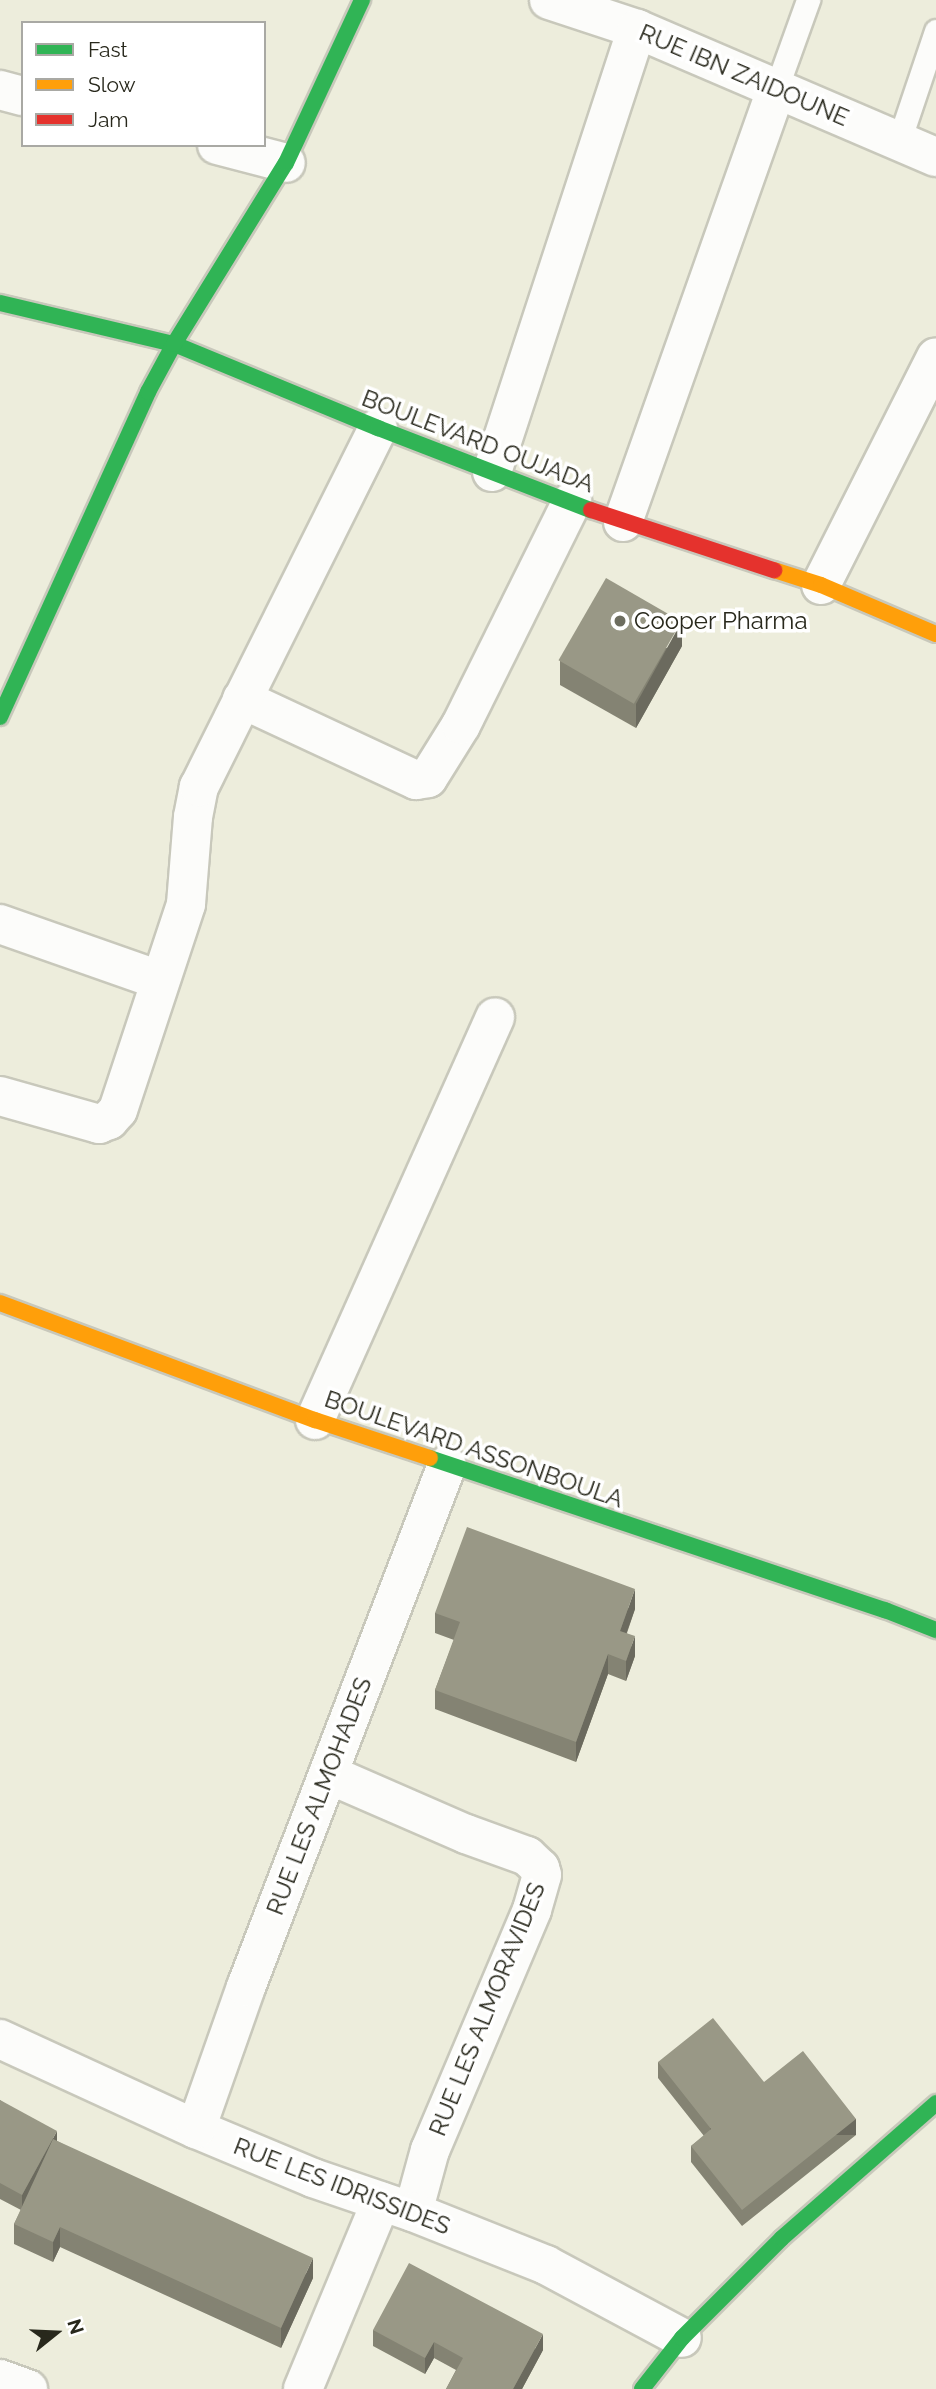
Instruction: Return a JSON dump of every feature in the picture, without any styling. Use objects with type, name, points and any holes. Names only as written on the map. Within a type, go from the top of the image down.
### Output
[{"type":"street","points":[[0,717],[148,392],[174,344],[286,163],[362,0]]},
{"type":"street","name":"RUE IBN ZAIDOUNE","points":[[549,0],[637,29],[936,157]]},
{"type":"street","points":[[492,471],[637,29]]},
{"type":"street","points":[[623,522],[776,89]]},
{"type":"street","points":[[0,90],[21,95]]},
{"type":"street","points":[[225,147],[286,163]]},
{"type":"street","name":"BOULEVARD OUJADA","points":[[0,303],[174,344],[378,428],[623,522],[821,585],[936,634]]},
{"type":"street","points":[[821,585],[936,356]]},
{"type":"street","points":[[0,1096],[99,1124],[109,1120],[118,1110],[186,904],[193,817],[199,787],[378,428]]},
{"type":"street","points":[[242,699],[416,780],[428,778],[461,725],[572,501]]},
{"type":"street","points":[[0,924],[159,980]]},
{"type":"street","points":[[315,1420],[495,1017]]},
{"type":"street","name":"BOULEVARD ASSONBOULA","points":[[0,1303],[315,1420],[885,1610],[936,1630]]},
{"type":"street","name":"RUE LES ALMOHADES","points":[[196,2129],[246,1987],[447,1465]]},
{"type":"street","name":"RUE LES ALMORAVIDES","points":[[303,2389],[435,2139],[531,1910],[542,1875],[540,1868],[527,1856],[466,1834],[328,1774]]},
{"type":"street","name":"RUE LES IDRISSIDES","points":[[0,2039],[196,2129],[313,2178],[397,2207],[546,2265],[682,2338]]},
{"type":"street","points":[[642,2389],[682,2338],[782,2238],[936,2103]]},
{"type":"street","points":[[0,2379],[28,2389]]},
{"type":"lane","points":[[776,89],[808,0]]},
{"type":"lane","points":[[899,141],[936,31]]},
{"type":"building","points":[[606,578],[681,622],[634,704],[558,660]]},
{"type":"building","points":[[467,1527],[635,1589],[620,1631],[635,1636],[626,1661],[608,1654],[576,1742],[435,1690],[460,1622],[435,1613]]},
{"type":"building","points":[[713,2018],[764,2082],[803,2051],[856,2119],[742,2210],[691,2146],[711,2129],[658,2062]]},
{"type":"building","points":[[0,2100],[57,2131],[22,2195],[0,2183]]},
{"type":"building","points":[[53,2139],[313,2258],[281,2328],[60,2227],[53,2242],[14,2224]]},
{"type":"building","points":[[409,2263],[543,2334],[513,2389],[446,2389],[463,2358],[434,2342],[425,2358],[373,2330]]},
{"type":"traffic: fast","points":[[0,717],[148,392],[174,344],[286,163],[362,0]]},
{"type":"traffic: fast","points":[[0,303],[174,344],[378,428],[591,510]]},
{"type":"traffic: fast","points":[[430,1458],[885,1610],[936,1630]]},
{"type":"traffic: fast","points":[[642,2389],[682,2338],[782,2238],[936,2103]]},
{"type":"traffic: slow","points":[[774,570],[821,585],[936,634]]},
{"type":"traffic: slow","points":[[0,1303],[315,1420],[430,1458]]},
{"type":"traffic: jam","points":[[591,510],[774,570]]},
{"type":"place","name":"Cooper Pharma","points":[[620,621]]}]
